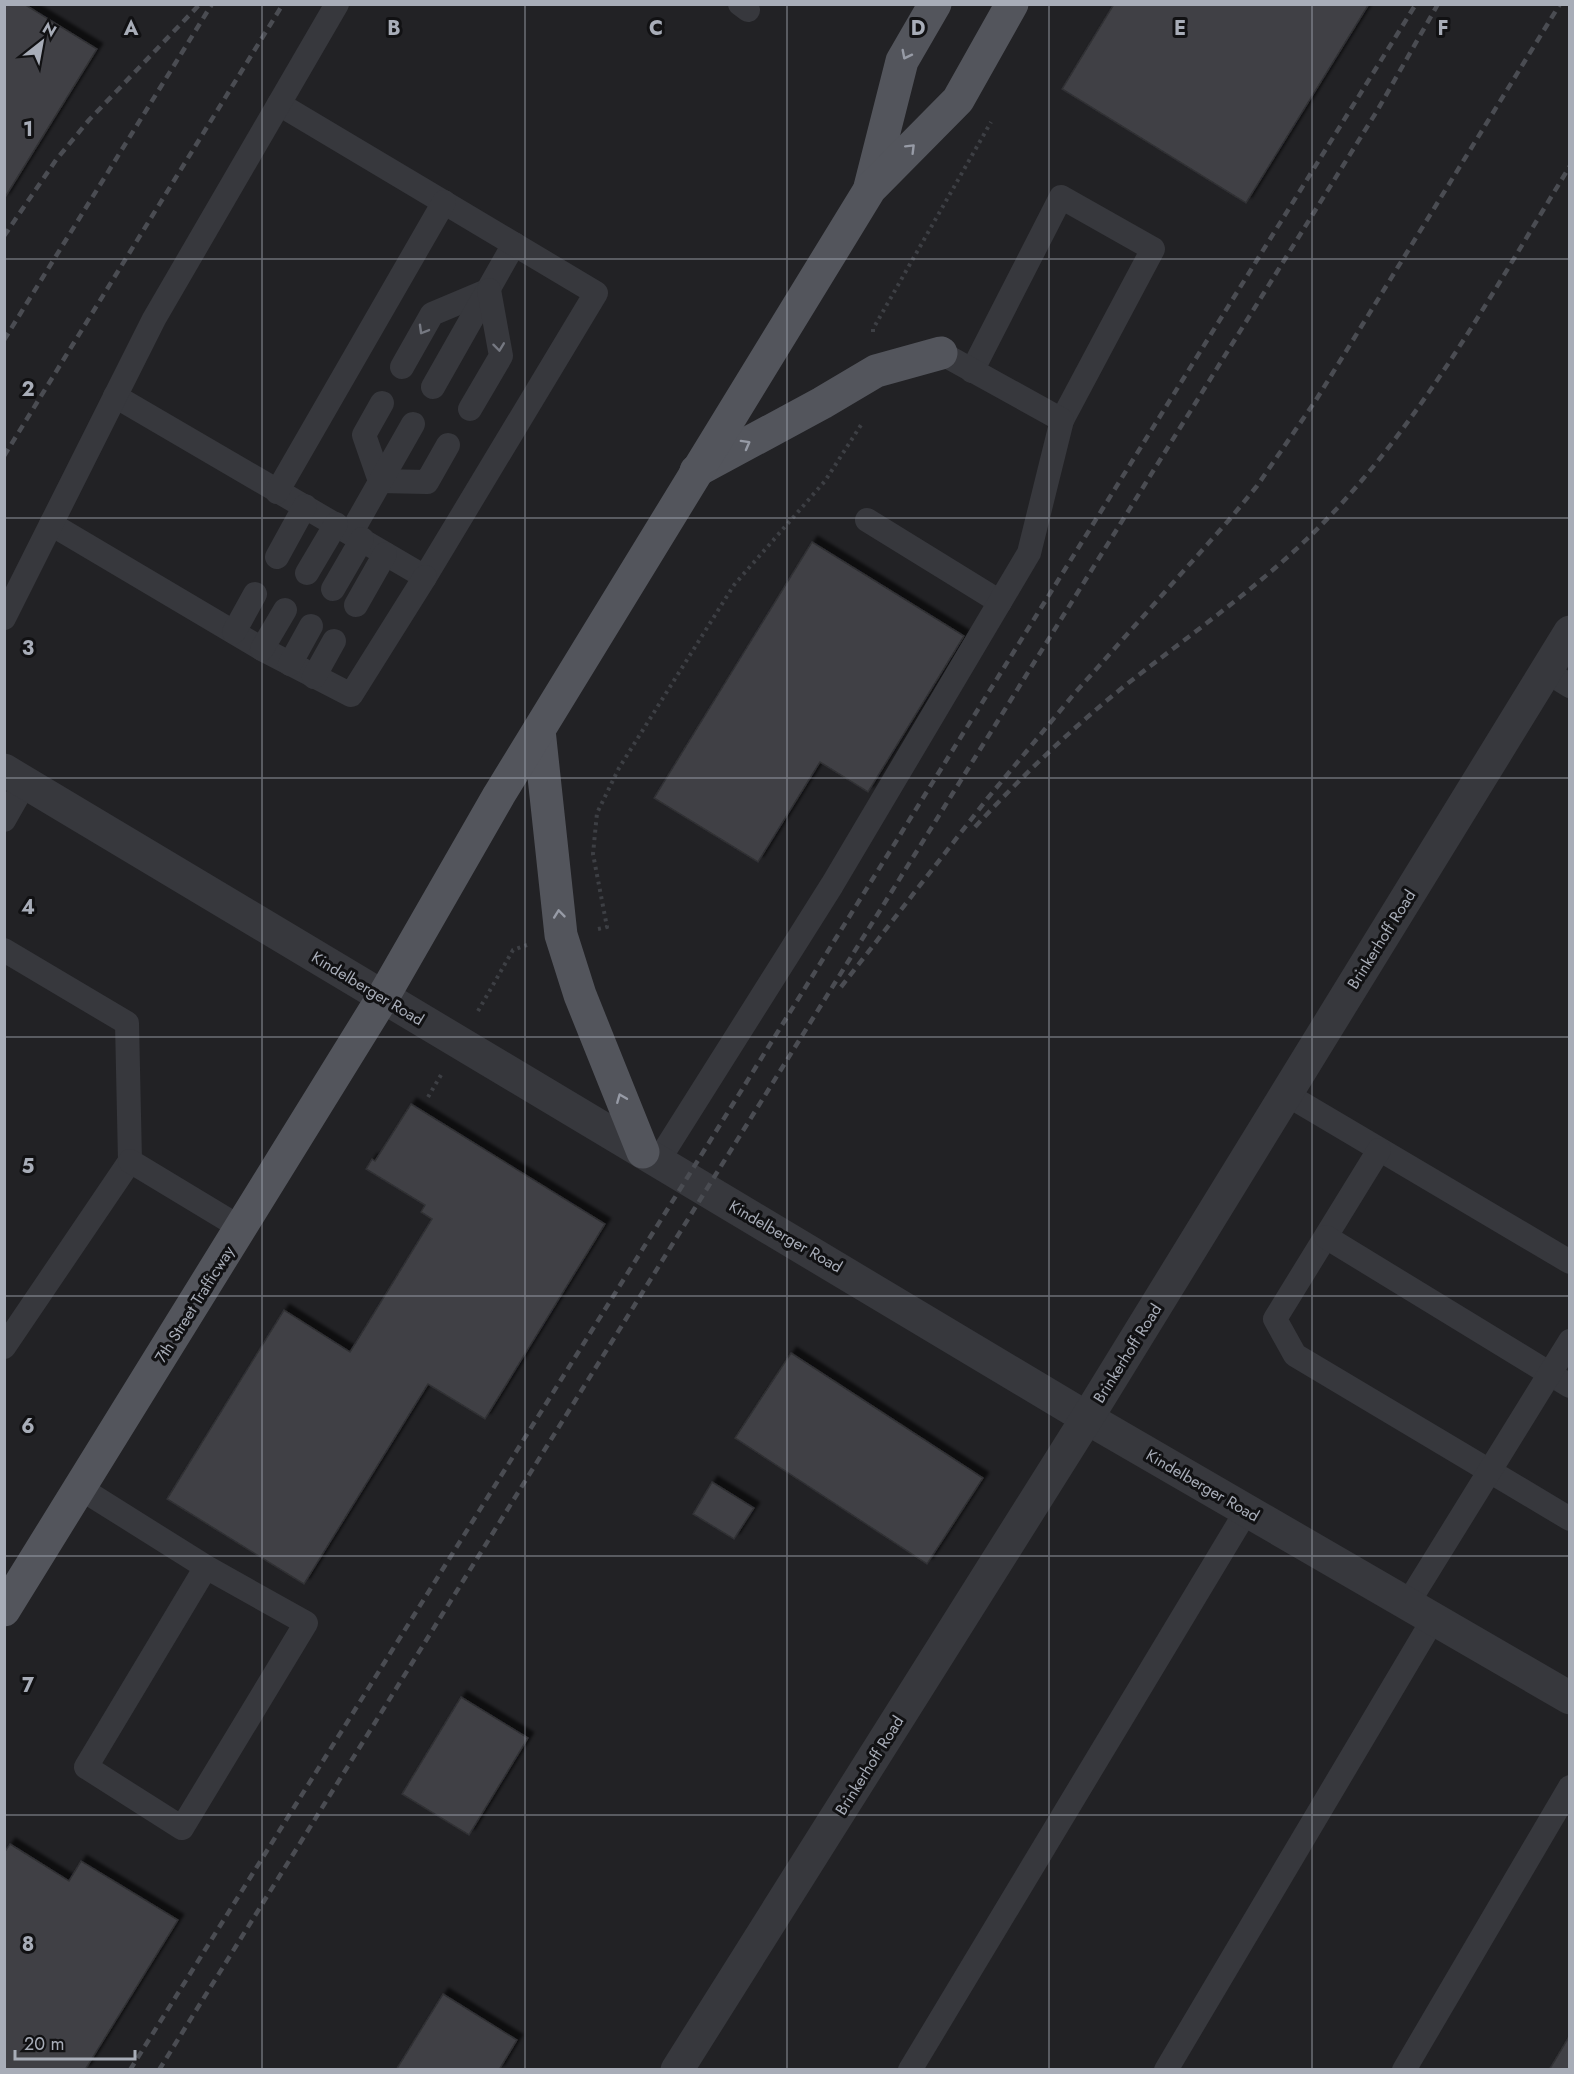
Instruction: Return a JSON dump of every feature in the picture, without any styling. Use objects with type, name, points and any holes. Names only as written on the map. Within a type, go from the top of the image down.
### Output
[{"type":"main road","points":[[870,189],[902,61],[935,4]]},
{"type":"main road","points":[[870,189],[958,100],[1012,4]]},
{"type":"main road","name":"7th Street Trafficway","points":[[4,1610],[383,997],[499,795],[870,189]]},
{"type":"main road","points":[[695,472],[876,371],[940,353]]},
{"type":"main road","points":[[539,730],[561,935],[580,995],[651,1157]]},
{"type":"street","name":"Brinkerhoff Road","points":[[677,2070],[1087,1418],[1286,1094],[1558,679],[1569,632]]},
{"type":"street","name":"Kindelberger Road","points":[[15,776],[1087,1418],[1569,1698]]},
{"type":"lane","points":[[4,618],[154,319],[337,4]]},
{"type":"lane","points":[[51,524],[262,649],[351,695],[596,293],[279,104]]},
{"type":"lane","points":[[651,1157],[832,885],[1029,553],[1062,420],[1153,249],[1061,197],[972,371]]},
{"type":"lane","points":[[278,492],[444,202]]},
{"type":"lane","points":[[433,387],[514,244]]},
{"type":"lane","points":[[402,367],[432,314],[489,290]]},
{"type":"lane","points":[[470,409],[501,356],[489,290]]},
{"type":"lane","points":[[940,353],[1062,420]]},
{"type":"lane","points":[[115,396],[425,577]]},
{"type":"lane","points":[[380,481],[364,435],[382,403]]},
{"type":"lane","points":[[333,589],[350,532],[413,424]]},
{"type":"lane","points":[[380,481],[427,482],[448,445]]},
{"type":"lane","points":[[277,557],[305,507]]},
{"type":"lane","points":[[867,520],[1000,602]]},
{"type":"lane","points":[[308,573],[350,532]]},
{"type":"lane","points":[[356,605],[385,554]]},
{"type":"lane","points":[[234,632],[255,594]]},
{"type":"lane","points":[[262,649],[285,610]]},
{"type":"lane","points":[[290,663],[312,626]]},
{"type":"lane","points":[[314,676],[334,641]]},
{"type":"lane","points":[[4,820],[15,776]]},
{"type":"lane","points":[[4,950],[127,1023],[130,1161],[4,1347]]},
{"type":"lane","points":[[1286,1094],[1569,1262]]},
{"type":"lane","points":[[1379,1150],[1275,1319],[1295,1355],[1569,1519]]},
{"type":"lane","points":[[130,1161],[241,1228]]},
{"type":"lane","points":[[1326,1237],[1559,1380]]},
{"type":"lane","points":[[1166,2070],[1421,1610],[1489,1472],[1559,1380],[1569,1341]]},
{"type":"lane","points":[[80,1488],[206,1567],[306,1623],[182,1828],[86,1767],[206,1567]]},
{"type":"lane","points":[[910,2070],[1247,1510]]},
{"type":"lane","points":[[1404,2070],[1569,1787]]},
{"type":"path","points":[[428,1097],[513,950],[561,935],[607,927],[593,854],[597,813],[601,804],[619,768],[734,585],[825,481],[864,420],[876,371],[873,328],[996,112]]},
{"type":"shaded area","points":[[5,5],[1569,5],[1569,2069],[5,2069]]},
{"type":"building","points":[[4,4],[24,4],[97,49],[4,199]]},
{"type":"building","points":[[1114,4],[1369,4],[1246,203],[1062,89]]},
{"type":"building","points":[[812,542],[964,636],[868,792],[820,762],[758,862],[654,798]]},
{"type":"building","points":[[411,1104],[605,1224],[485,1419],[428,1384],[304,1584],[167,1499],[284,1310],[350,1352],[432,1219],[421,1212],[425,1205],[366,1169],[372,1159],[375,1161]]},
{"type":"building","points":[[791,1353],[983,1478],[927,1564],[735,1438]]},
{"type":"building","points":[[712,1482],[754,1508],[734,1539],[693,1514]]},
{"type":"building","points":[[461,1697],[528,1738],[469,1835],[402,1794]]},
{"type":"building","points":[[10,1844],[69,1881],[81,1861],[178,1920],[85,2070],[4,2070],[4,1853]]},
{"type":"building","points":[[443,1994],[517,2040],[499,2070],[396,2070]]},
{"type":"building","points":[[1570,2035],[1570,2070],[1549,2070]]},
{"type":"railway","points":[[4,236],[56,160],[89,120],[200,4]]},
{"type":"railway","points":[[4,340],[212,4]]},
{"type":"railway","points":[[4,456],[283,4]]},
{"type":"railway","points":[[130,2070],[1416,4]]},
{"type":"railway","points":[[159,2070],[1377,111],[1438,4]]},
{"type":"railway","points":[[841,987],[987,799],[1074,694],[1257,486],[1316,400],[1560,4]]},
{"type":"railway","points":[[975,827],[1067,735],[1127,684],[1257,583],[1329,517],[1398,436],[1429,392],[1487,303],[1570,166]]}]
